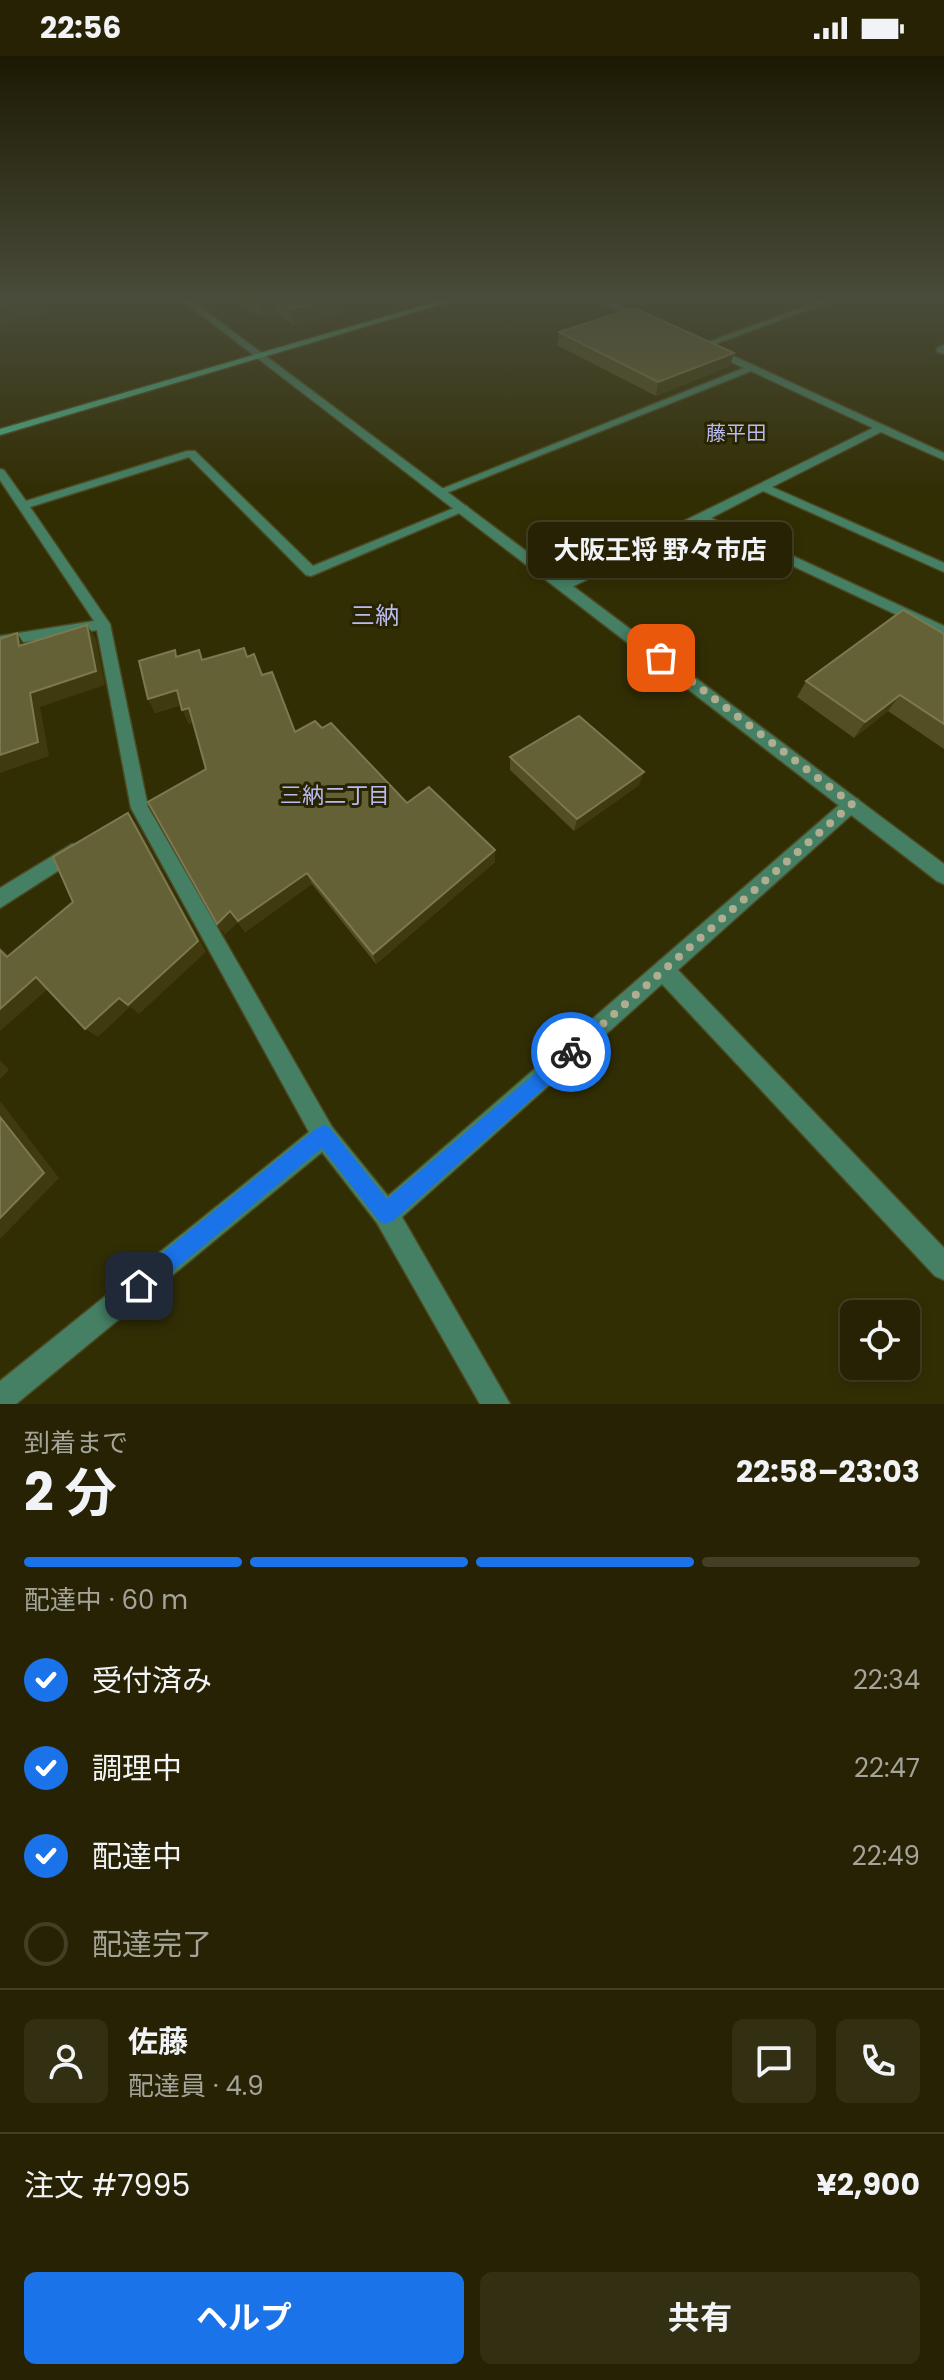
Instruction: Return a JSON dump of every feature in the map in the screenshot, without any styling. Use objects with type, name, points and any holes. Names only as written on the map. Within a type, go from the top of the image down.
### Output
[{"type":"main road","points":[[0,432],[239,363]]},
{"type":"street","points":[[267,363],[565,585],[944,875]]},
{"type":"street","points":[[741,363],[944,457]]},
{"type":"street","points":[[440,492],[751,368]]},
{"type":"street","points":[[565,585],[879,429]]},
{"type":"street","points":[[22,506],[191,453],[311,572],[463,509]]},
{"type":"street","points":[[0,472],[103,624],[133,812],[324,1135],[386,1214],[496,1404]]},
{"type":"street","points":[[763,487],[944,568]]},
{"type":"street","points":[[701,518],[944,632]]},
{"type":"street","points":[[0,641],[103,624]]},
{"type":"street","points":[[386,1214],[852,804]]},
{"type":"street","points":[[0,899],[89,841]]},
{"type":"street","points":[[664,971],[944,1267]]},
{"type":"street","points":[[0,1399],[324,1135]]},
{"type":"building","points":[[620,363],[708,363],[658,382]]},
{"type":"building","points":[[903,610],[944,634],[944,724],[900,695],[865,722],[806,681]]},
{"type":"building","points":[[87,625],[96,671],[30,693],[38,742],[0,755],[0,639],[17,633],[19,646]]},
{"type":"building","points":[[244,648],[247,657],[254,654],[262,675],[272,672],[295,732],[315,721],[322,728],[331,723],[407,803],[429,787],[495,850],[373,954],[307,873],[238,921],[230,911],[217,924],[148,802],[206,769],[189,708],[182,710],[177,690],[148,699],[139,661],[175,650],[176,657],[199,650],[202,660]]},
{"type":"building","points":[[579,716],[644,772],[577,819],[510,757]]},
{"type":"building","points":[[128,813],[198,941],[128,1005],[119,998],[85,1029],[36,977],[0,1009],[0,950],[7,957],[73,902],[53,857]]},
{"type":"building","points":[[0,1117],[44,1173],[0,1218]]},
{"type":"way so far","points":[[571,1052],[852,804],[661,658]]},
{"type":"place","name":"大阪王将 野々市店","points":[[661,658]]},
{"type":"district","name":"藤平田","points":[[736,433]]},
{"type":"district","name":"三納","points":[[375,616]]},
{"type":"district","name":"三納二丁目","points":[[335,795]]},
{"type":"route","points":[[139,1286],[324,1135],[386,1214],[571,1052]]}]
